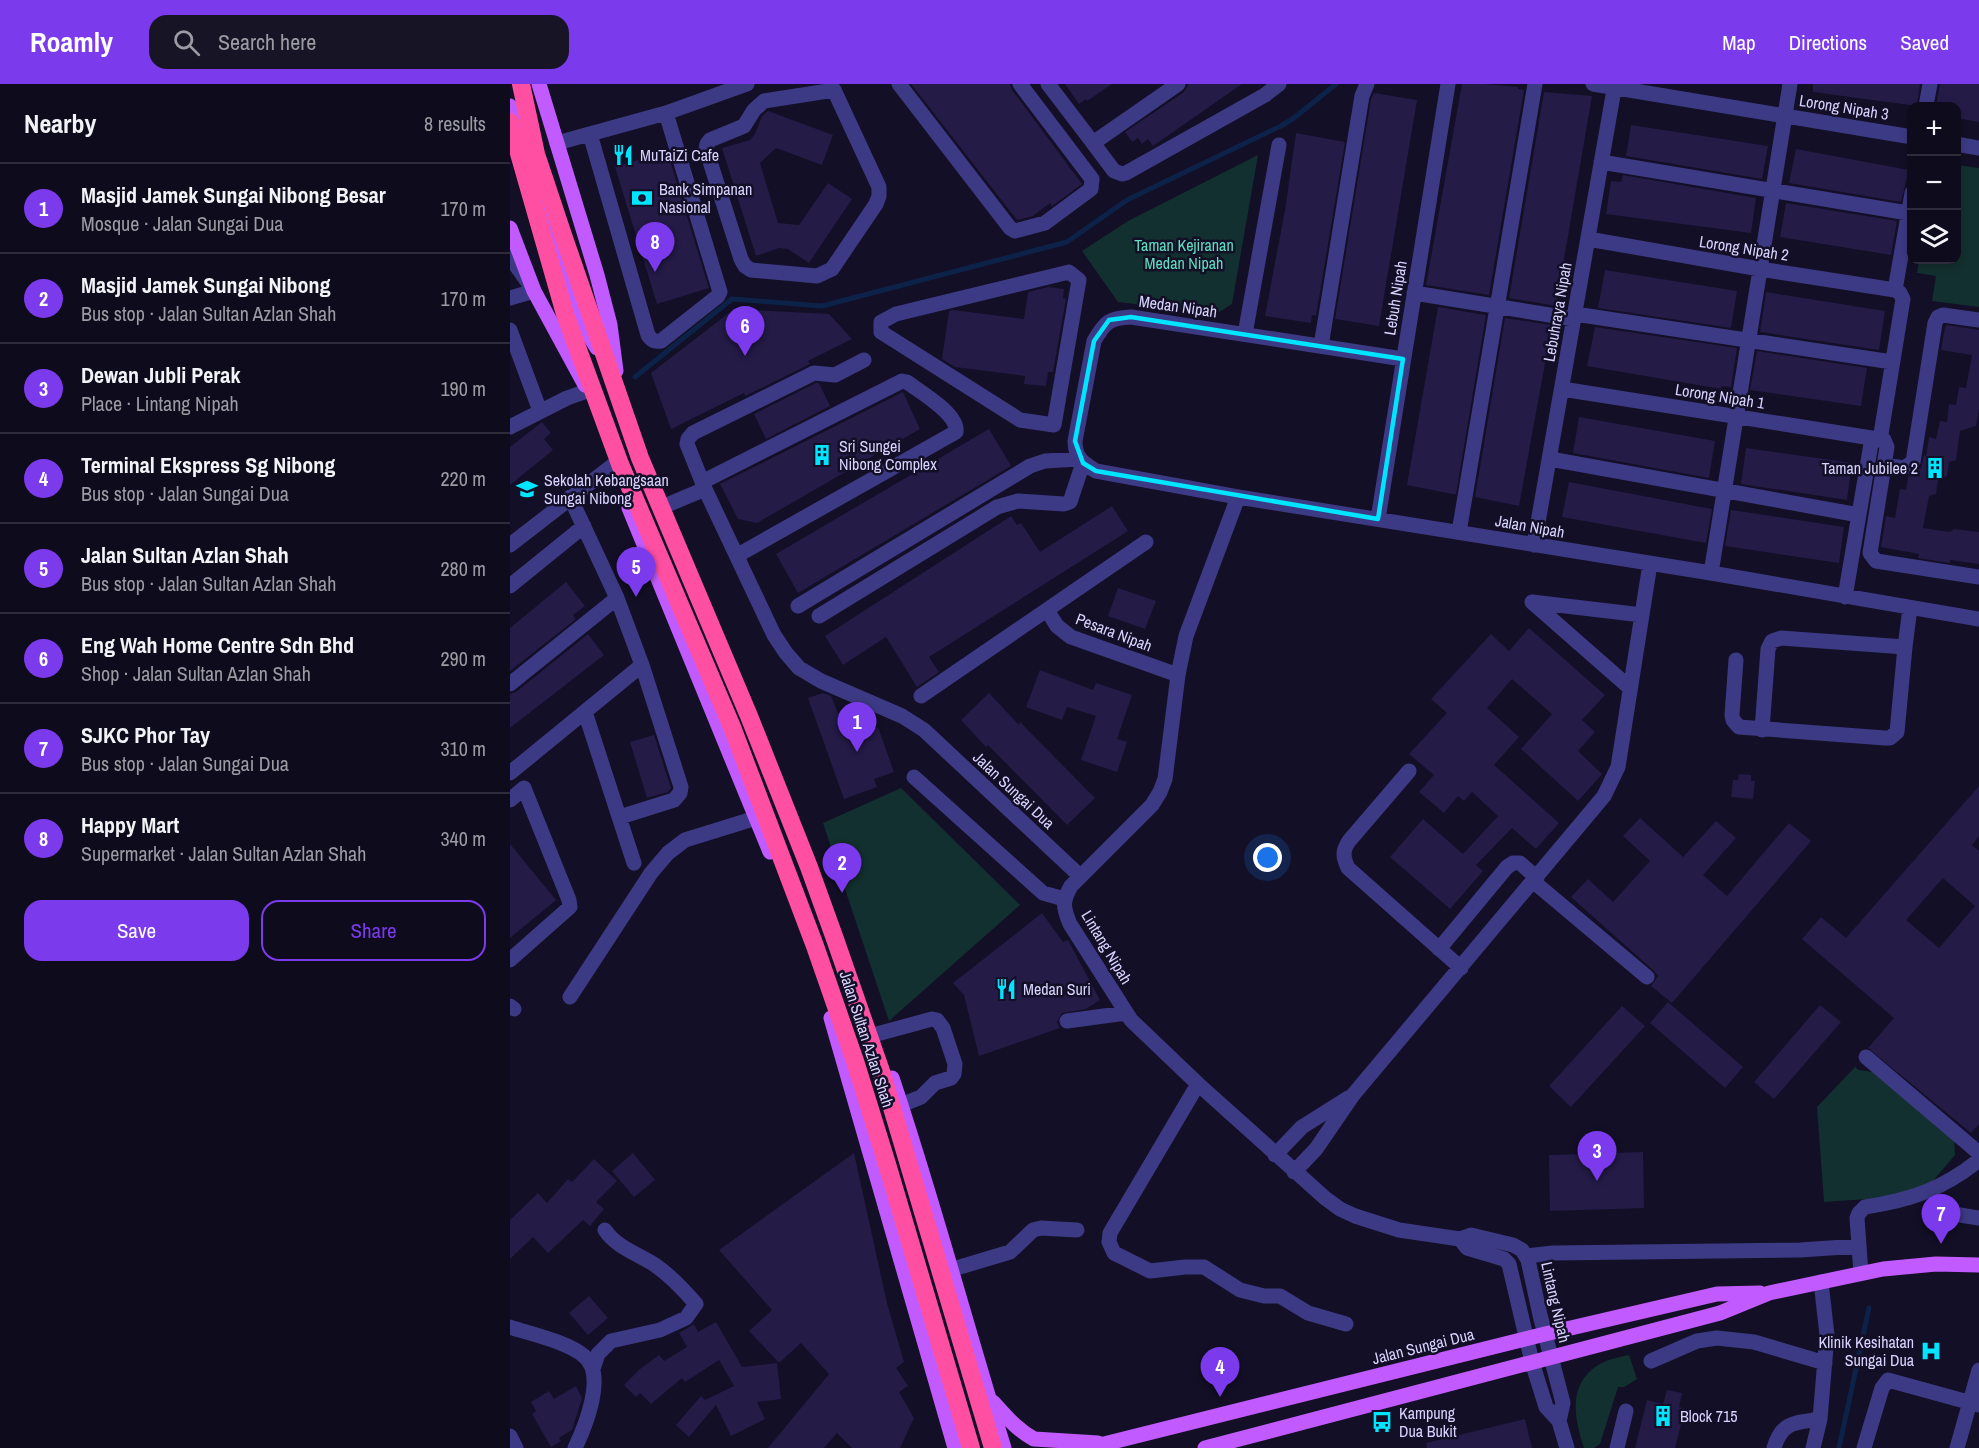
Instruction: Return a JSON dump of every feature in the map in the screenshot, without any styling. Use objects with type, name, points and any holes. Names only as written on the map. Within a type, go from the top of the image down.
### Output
[{"type":"highway","name":"Jalan Sultan Azlan Shah","points":[[521,84],[536,154],[639,458],[753,727],[809,867],[847,973],[905,1149],[993,1448]]},
{"type":"highway","name":"Jalan Sultan Azlan Shah","points":[[510,122],[565,314],[620,464],[732,727],[830,988],[887,1164],[971,1448]]},
{"type":"main road","name":"Jalan Sultan Azlan Shah","points":[[514,84],[546,212],[581,322],[618,381],[642,445],[760,722],[877,1034],[919,1158],[1004,1448]]},
{"type":"main road","name":"Jalan Sultan Azlan Shah","points":[[538,84],[597,275],[610,325],[618,381]]},
{"type":"main road","name":"Jalan Sultan Azlan Shah","points":[[510,106],[530,192],[573,323],[587,391],[612,466],[780,874],[833,1024],[955,1448]]},
{"type":"main road","name":"Jalan Sultan Azlan Shah","points":[[510,228],[534,291],[587,391]]},
{"type":"main road","name":"Jalan Sungai Dua","points":[[1209,1447],[1720,1313],[1769,1293],[1882,1269],[1936,1264],[1979,1265]]},
{"type":"main road","name":"Jalan Sungai Dua","points":[[988,1395],[1014,1426],[1034,1439],[1095,1446],[1717,1293],[1769,1293]]},
{"type":"main road","points":[[943,1448],[948,1423]]},
{"type":"street","points":[[557,143],[666,113],[747,84]]},
{"type":"street","points":[[899,84],[1010,228],[1015,231],[1051,219],[1091,189],[1093,184],[1092,179],[1020,84]]},
{"type":"street","points":[[1048,84],[1118,174],[1126,173],[1265,95],[1279,84]]},
{"type":"street","points":[[1093,143],[1178,84]]},
{"type":"street","points":[[1321,346],[1362,96],[1367,84]]},
{"type":"street","name":"Lebuh Nipah","points":[[1378,519],[1448,84]]},
{"type":"street","points":[[1459,532],[1535,84]]},
{"type":"street","name":"Lorong Nipah 3","points":[[1593,84],[1907,136]]},
{"type":"street","points":[[1711,573],[1790,84]]},
{"type":"street","points":[[1927,102],[1930,84]]},
{"type":"street","name":"Lebuhraya Nipah","points":[[1534,545],[1615,86]]},
{"type":"street","points":[[834,87],[879,187],[876,204],[832,269],[825,274],[817,276],[751,270],[741,259],[706,149],[707,144],[711,140],[744,126],[754,110],[764,101],[834,87]]},
{"type":"street","points":[[590,134],[648,335],[656,342],[718,296],[720,292],[666,113]]},
{"type":"street","points":[[1961,145],[1979,148]]},
{"type":"street","points":[[1245,334],[1279,146]]},
{"type":"street","points":[[1601,162],[1907,213]]},
{"type":"street","points":[[1845,597],[1859,515],[1893,362],[1903,299],[1895,290],[1907,219]]},
{"type":"street","name":"Lorong Nipah 2","points":[[1588,239],[1895,290]]},
{"type":"street","points":[[510,257],[534,291],[510,298]]},
{"type":"street","points":[[1069,272],[1079,280],[1064,374],[1054,425],[1020,420],[881,332],[881,322],[896,314],[1069,272]]},
{"type":"street","points":[[1414,293],[1498,307],[1749,340],[1893,362]]},
{"type":"street","points":[[1884,465],[1904,468],[1913,462],[1935,323],[1938,317],[1943,315],[1979,320]]},
{"type":"street","name":"Medan Nipah","points":[[1081,461],[1075,451],[1075,441],[1094,340],[1109,320],[1131,317],[1403,359]]},
{"type":"street","points":[[510,330],[540,411]]},
{"type":"street","name":"Jalan Sungai Dua","points":[[864,360],[835,375],[814,373],[693,433],[687,444],[704,485],[774,635],[800,668],[821,681],[902,716],[924,730],[1080,876]]},
{"type":"street","points":[[1064,374],[1087,378]]},
{"type":"street","points":[[667,505],[902,381],[907,382],[953,417],[957,425],[956,432],[738,555]]},
{"type":"street","name":"Lorong Nipah 1","points":[[1562,389],[1876,439]]},
{"type":"street","points":[[510,427],[587,391]]},
{"type":"street","points":[[1876,439],[1886,443],[1887,447],[1870,553],[1872,558],[1876,561],[1979,577]]},
{"type":"street","points":[[1550,459],[1859,515]]},
{"type":"street","points":[[798,606],[1030,466],[1046,460],[1081,461],[1070,502],[1064,504],[1018,501],[997,507],[819,616]]},
{"type":"street","name":"Jalan Nipah","points":[[1081,461],[1096,471],[1238,497],[1711,573],[1979,619]]},
{"type":"street","points":[[510,545],[612,466]]},
{"type":"street","points":[[570,497],[617,598],[642,665],[681,787],[680,793],[674,800],[620,817]]},
{"type":"street","name":"Lintang Nipah","points":[[1238,497],[1186,636],[1178,675],[1167,764],[1160,792],[1152,805],[1071,886],[1064,899],[1065,912],[1070,924],[1131,1020],[1197,1084],[1324,1198],[1355,1216],[1400,1230],[1460,1239],[1471,1235],[1513,1245],[1522,1250],[1526,1256],[1563,1403],[1559,1421]]},
{"type":"street","points":[[510,586],[584,526]]},
{"type":"street","points":[[921,696],[1146,542]]},
{"type":"street","points":[[1294,1172],[1316,1149],[1353,1095],[1604,796],[1618,767],[1650,564]]},
{"type":"street","points":[[510,684],[617,598]]},
{"type":"street","points":[[1630,688],[1532,602],[1642,615]]},
{"type":"street","points":[[1736,660],[1733,720],[1739,727],[1885,738],[1894,735],[1898,727],[1910,608]]},
{"type":"street","name":"Pesara Nipah","points":[[1047,610],[1064,633],[1071,637],[1178,675]]},
{"type":"street","points":[[1761,730],[1768,649],[1772,641],[1781,638],[1905,646]]},
{"type":"street","points":[[510,960],[570,907],[524,788],[512,767],[642,665]]},
{"type":"street","points":[[585,711],[634,863]]},
{"type":"street","points":[[1409,771],[1348,841],[1344,849],[1344,858],[1348,868],[1461,968]]},
{"type":"street","points":[[914,777],[1043,893],[1064,899]]},
{"type":"street","points":[[510,800],[524,788]]},
{"type":"street","points":[[570,997],[651,873],[668,853],[685,840],[756,818]]},
{"type":"street","points":[[1439,949],[1507,867],[1512,863],[1520,863],[1535,880],[1647,977]]},
{"type":"street","points":[[1066,1021],[1126,1013]]},
{"type":"street","points":[[877,1034],[932,1019],[937,1020],[943,1028],[955,1064],[954,1074],[946,1080],[935,1083],[921,1097],[901,1105]]},
{"type":"street","points":[[1866,1057],[1979,1153]]},
{"type":"street","points":[[1197,1084],[1110,1233],[1109,1242],[1114,1252],[1150,1271],[1185,1267],[1204,1268],[1240,1290],[1264,1296],[1280,1296],[1308,1313],[1346,1324]]},
{"type":"street","points":[[1275,1155],[1302,1127],[1353,1095]]},
{"type":"street","points":[[1861,1273],[1857,1218],[1861,1209],[1901,1201],[1942,1185],[1979,1160]]},
{"type":"street","points":[[1960,1215],[1979,1218]]},
{"type":"street","points":[[950,1270],[1010,1252],[1033,1230],[1041,1228],[1077,1230]]},
{"type":"street","points":[[593,1369],[598,1354],[611,1341],[660,1330],[686,1318],[696,1304],[679,1284],[656,1266],[611,1239],[605,1230]]},
{"type":"street","name":"Lintang Nipah","points":[[1460,1239],[1467,1248],[1504,1258],[1509,1264],[1532,1362],[1546,1407],[1559,1421]]},
{"type":"street","points":[[1526,1256],[1553,1253],[1800,1250],[1859,1246]]},
{"type":"street","points":[[1813,1448],[1820,1419],[1827,1323],[1821,1282]]},
{"type":"street","points":[[510,1327],[577,1350],[587,1358],[593,1369],[595,1382],[592,1401],[581,1436],[574,1448]]},
{"type":"street","points":[[1651,1360],[1697,1341],[1717,1338],[1754,1342],[1825,1363]]},
{"type":"street","points":[[1957,1448],[1974,1404],[1979,1370]]},
{"type":"street","points":[[1864,1448],[1882,1388],[1888,1380],[1974,1404]]},
{"type":"street","points":[[1617,1448],[1626,1411]]},
{"type":"street","points":[[1774,1448],[1783,1429],[1791,1424],[1820,1419]]},
{"type":"street","points":[[1559,1421],[1567,1448]]},
{"type":"street","points":[[510,1436],[516,1448]]},
{"type":"highlighted area","points":[[1131,317],[1403,359],[1378,519],[1096,471],[1083,463],[1075,441],[1094,341],[1109,320]]},
{"type":"green space","name":"Taman Kejiranan Medan Nipah","points":[[1258,155],[1232,304],[1216,314],[1118,302],[1082,251],[1128,221]]},
{"type":"green space","points":[[1961,166],[1979,168],[1979,307],[1932,301],[1936,276],[1917,273],[1918,264],[1961,264]]},
{"type":"green space","points":[[901,788],[1020,905],[889,1021],[823,823]]},
{"type":"green space","points":[[1855,1067],[1859,1070],[1880,1073],[1954,1137],[1955,1155],[1933,1181],[1897,1197],[1824,1202],[1817,1107]]},
{"type":"green space","points":[[1629,1355],[1637,1379],[1624,1387],[1618,1387],[1600,1444],[1594,1448],[1584,1448],[1576,1411],[1579,1388],[1593,1368],[1609,1360]]},
{"type":"building","points":[[911,84],[1010,84],[1012,90],[1082,184],[1052,206],[1050,203],[1033,216],[1017,220]]},
{"type":"building","points":[[1065,84],[1112,84],[1079,104]]},
{"type":"building","points":[[1189,84],[1242,84],[1153,146],[1148,139],[1142,144],[1138,138],[1132,142],[1125,132],[1184,92]]},
{"type":"building","points":[[1462,84],[1518,87],[1524,90],[1489,295],[1426,285]]},
{"type":"building","points":[[1813,84],[1920,84],[1918,102],[1907,102],[1907,105],[1813,92]]},
{"type":"building","points":[[1940,84],[1979,84],[1979,122],[1961,119],[1961,102],[1937,102]]},
{"type":"building","points":[[1544,92],[1592,96],[1556,306],[1509,298]]},
{"type":"building","points":[[1374,93],[1417,100],[1379,326],[1335,319],[1371,99]]},
{"type":"building","points":[[768,111],[833,135],[822,165],[776,148],[760,163],[778,223],[799,225],[828,183],[852,199],[809,263],[788,249],[779,248],[756,256],[722,148],[750,140],[762,116]]},
{"type":"building","points":[[1631,125],[1768,146],[1762,179],[1626,156]]},
{"type":"building","points":[[1296,133],[1345,142],[1316,316],[1312,315],[1311,323],[1265,316],[1285,210]]},
{"type":"building","points":[[1796,149],[1907,170],[1901,202],[1789,183]]},
{"type":"building","points":[[667,151],[709,288],[657,304],[615,167]]},
{"type":"building","points":[[1623,175],[1756,198],[1751,233],[1606,214],[1611,181],[1621,182]]},
{"type":"building","points":[[1786,203],[1897,221],[1891,255],[1780,237]]},
{"type":"building","points":[[1605,270],[1737,291],[1731,328],[1598,308]]},
{"type":"building","points":[[1048,287],[1064,289],[1063,298],[1066,299],[1053,372],[1048,372],[1046,386],[1024,384],[1025,376],[955,367],[942,359],[949,311],[1024,319],[1028,292]]},
{"type":"building","points":[[1766,292],[1885,311],[1879,350],[1760,332]]},
{"type":"building","points":[[1438,307],[1486,315],[1456,494],[1407,485]]},
{"type":"building","points":[[734,309],[829,314],[852,339],[808,361],[810,364],[671,429],[651,373]]},
{"type":"building","points":[[1505,318],[1552,325],[1519,506],[1475,497]]},
{"type":"building","name":"Taman Jubilee 2","points":[[1947,325],[1979,330],[1979,409],[1976,426],[1960,431],[1956,460],[1949,462],[1947,476],[1938,479],[1936,494],[1929,496],[1923,528],[1950,532],[1954,529],[1979,532],[1979,564],[1950,560],[1950,563],[1918,558],[1919,554],[1881,547],[1886,516],[1895,518],[1900,489],[1906,490],[1908,477],[1921,468],[1924,455],[1926,456],[1929,437],[1936,439],[1940,421],[1947,422],[1949,404],[1956,405],[1959,387],[1966,388],[1972,355],[1941,350]]},
{"type":"building","points":[[1595,327],[1737,348],[1731,387],[1722,386],[1721,389],[1587,366]]},
{"type":"building","points":[[1757,351],[1867,368],[1861,406],[1750,390]]},
{"type":"building","points":[[819,383],[830,406],[766,439],[754,414]]},
{"type":"building","name":"Sri Sungei Nibong Complex","points":[[903,392],[920,429],[757,523],[738,519],[720,484]]},
{"type":"building","points":[[1579,417],[1715,441],[1709,478],[1573,453]]},
{"type":"building","points":[[542,422],[551,433],[544,439],[553,450],[510,485],[510,447]]},
{"type":"building","points":[[989,429],[1011,466],[798,593],[776,554]]},
{"type":"building","points":[[1746,448],[1852,463],[1847,500],[1741,484]]},
{"type":"building","points":[[1569,482],[1712,509],[1706,543],[1562,517]]},
{"type":"building","points":[[1112,506],[1128,531],[929,657],[939,672],[917,687],[886,637],[843,665],[825,636],[1011,516],[1017,525],[1021,523],[1040,552]]},
{"type":"building","points":[[1731,510],[1844,527],[1839,563],[1725,546]]},
{"type":"building","points":[[566,582],[585,606],[573,615],[576,619],[510,671],[510,628]]},
{"type":"building","points":[[1118,588],[1156,601],[1145,629],[1108,616]]},
{"type":"building","points":[[1529,628],[1605,695],[1582,720],[1595,732],[1578,751],[1602,774],[1578,801],[1521,749],[1552,714],[1512,679],[1487,708],[1519,737],[1494,765],[1559,823],[1536,849],[1512,828],[1476,865],[1483,871],[1450,909],[1390,857],[1423,819],[1463,854],[1498,816],[1472,792],[1464,801],[1458,796],[1444,813],[1419,792],[1434,775],[1409,754],[1447,713],[1431,699],[1491,634],[1509,651]]},
{"type":"building","points":[[588,634],[604,655],[510,728],[510,694],[516,692]]},
{"type":"building","points":[[1040,670],[1093,690],[1096,683],[1132,695],[1117,739],[1127,742],[1117,772],[1081,760],[1096,716],[1067,707],[1062,720],[1026,707]]},
{"type":"building","points":[[823,693],[831,696],[838,713],[858,707],[866,732],[878,727],[894,772],[874,779],[877,787],[844,799],[808,698]]},
{"type":"building","points":[[989,693],[1095,798],[1067,825],[961,720]]},
{"type":"building","points":[[654,735],[671,788],[668,792],[647,798],[630,742]]},
{"type":"building","points":[[1739,774],[1751,775],[1751,781],[1755,781],[1753,799],[1731,797],[1733,780],[1738,780]]},
{"type":"building","points":[[1979,786],[1979,836],[1972,845],[1979,851],[1979,1124],[1971,1133],[1868,1048],[1894,1018],[1802,939],[1821,917],[1846,938]],"holes":[[[1943,878],[1975,906],[1939,948],[1906,920]]]},
{"type":"building","points":[[1640,818],[1683,857],[1716,821],[1736,838],[1703,875],[1727,896],[1789,823],[1811,841],[1672,1003],[1651,986],[1658,976],[1653,970],[1571,897],[1588,879],[1613,902],[1650,861],[1623,836]]},
{"type":"building","points":[[510,844],[556,900],[510,938]]},
{"type":"building","name":"Medan Suri","points":[[1042,913],[1063,942],[1068,940],[1100,1000],[1086,1009],[1062,1013],[1057,1022],[1060,1028],[979,1056],[964,995],[953,983]]},
{"type":"building","points":[[1668,1002],[1743,1067],[1725,1088],[1650,1023]]},
{"type":"building","points":[[1820,1005],[1841,1022],[1774,1099],[1754,1082]]},
{"type":"building","points":[[1622,1006],[1645,1026],[1571,1107],[1549,1086]]},
{"type":"building","points":[[1643,1152],[1644,1208],[1550,1211],[1549,1155]]},
{"type":"building","points":[[633,1153],[655,1180],[634,1197],[612,1171]]},
{"type":"building","points":[[854,1153],[887,1303],[904,1362],[896,1368],[908,1386],[899,1392],[914,1418],[900,1448],[852,1448],[837,1433],[824,1448],[768,1448],[829,1374],[801,1343],[779,1363],[749,1331],[772,1310],[719,1250]]},
{"type":"building","points":[[594,1159],[617,1181],[596,1202],[604,1209],[590,1226],[583,1220],[548,1253],[533,1237],[510,1259],[510,1220],[538,1193],[547,1203],[568,1179],[572,1182]]},
{"type":"building","points":[[589,1296],[608,1318],[588,1335],[569,1313]]},
{"type":"building","points":[[716,1322],[742,1367],[777,1363],[781,1399],[757,1402],[765,1419],[731,1436],[716,1405],[689,1437],[676,1425],[701,1396],[705,1400],[734,1386],[719,1360],[685,1382],[682,1378],[651,1404],[640,1393],[636,1397],[624,1385],[659,1355],[664,1361],[687,1347],[679,1333],[694,1324],[698,1332]]},
{"type":"building","points":[[576,1386],[582,1398],[572,1430],[559,1438],[561,1441],[551,1447],[532,1414],[536,1411],[531,1402],[549,1391],[554,1399]]},
{"type":"building","name":"Block 715","points":[[1667,1390],[1682,1393],[1679,1407],[1685,1409],[1675,1448],[1635,1448],[1647,1400],[1663,1404]]},
{"type":"building","points":[[1525,1419],[1532,1448],[1427,1448],[1426,1443]]},
{"type":"waterway","points":[[635,377],[732,299],[822,306],[1067,242],[1127,200],[1281,126],[1336,84]]},
{"type":"waterway","points":[[1839,1448],[1869,1308]]},
{"type":"place","name":"MuTaiZi Cafe","points":[[623,155]]},
{"type":"place","name":"Bank Simpanan Nasional","points":[[642,198]]},
{"type":"place","name":"Happy Mart","points":[[655,272]]},
{"type":"place","name":"Eng Wah Home Centre Sdn Bhd","points":[[745,356]]},
{"type":"place","name":"Sri Sungei Nibong Complex","points":[[822,455]]},
{"type":"place","name":"Taman Jubilee 2","points":[[1935,468]]},
{"type":"place","name":"Sekolah Kebangsaan Sungai Nibong","points":[[527,489]]},
{"type":"place","name":"Jalan Sultan Azlan Shah","points":[[636,597]]},
{"type":"place","name":"Masjid Jamek Sungai Nibong Besar","points":[[857,752]]},
{"type":"place","name":"Masjid Jamek Sungai Nibong","points":[[842,893]]},
{"type":"place","name":"Medan Suri","points":[[1006,989]]},
{"type":"place","name":"Dewan Jubli Perak","points":[[1597,1181]]},
{"type":"place","name":"SJKC Phor Tay","points":[[1941,1244]]},
{"type":"place","name":"Klinik Kesihatan Sungai Dua","points":[[1931,1351]]},
{"type":"place","name":"Terminal Ekspress Sg Nibong","points":[[1220,1397]]},
{"type":"place","name":"Block 715","points":[[1663,1416]]},
{"type":"place","name":"Kampung Dua Bukit","points":[[1382,1422]]}]
